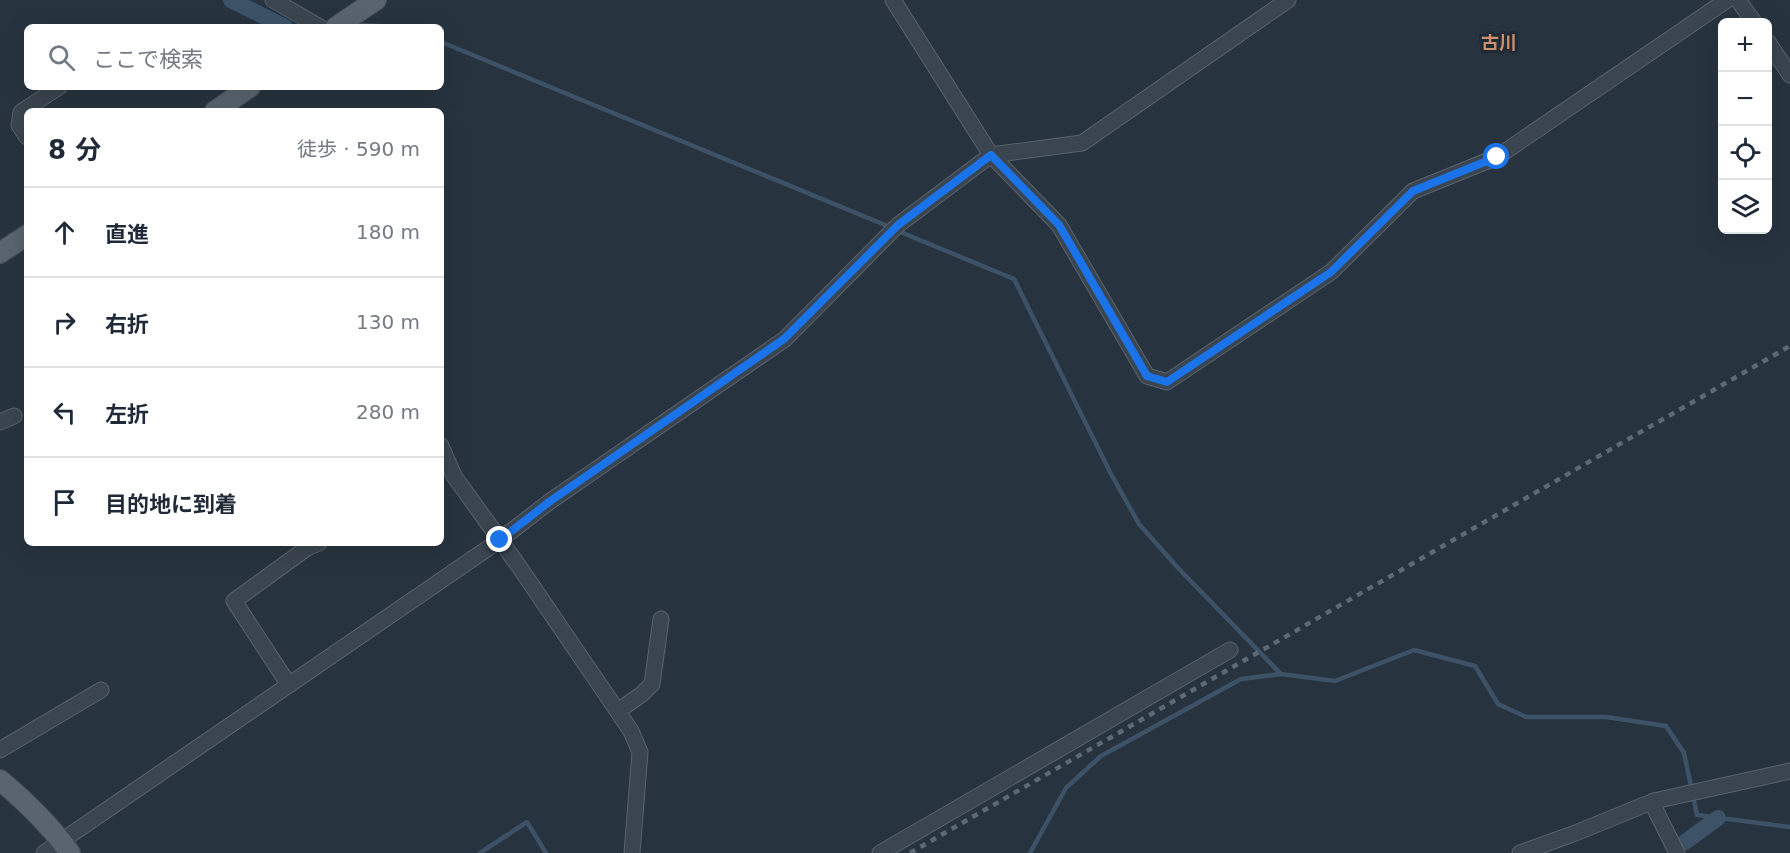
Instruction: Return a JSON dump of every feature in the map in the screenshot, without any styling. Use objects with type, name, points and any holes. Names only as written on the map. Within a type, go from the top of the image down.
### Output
[{"type":"main road","points":[[340,24],[376,0]]},
{"type":"main road","points":[[223,108],[246,90]]},
{"type":"main road","points":[[0,253],[24,237]]},
{"type":"main road","points":[[0,780],[66,847]]},
{"type":"street","points":[[273,0],[315,24]]},
{"type":"street","points":[[893,0],[991,155],[1059,225],[1147,376],[1167,382],[1331,272],[1413,191],[1497,157],[1727,0]]},
{"type":"street","points":[[44,853],[66,847],[289,685],[500,540],[549,502],[784,339],[898,225],[991,155],[1082,143],[1288,0]]},
{"type":"street","points":[[1738,0],[1751,18]]},
{"type":"street","points":[[1772,49],[1790,75]]},
{"type":"street","points":[[27,108],[54,90]]},
{"type":"street","points":[[24,110],[21,112],[19,124],[24,132]]},
{"type":"street","points":[[444,460],[448,479],[500,540],[631,731],[640,752],[632,853]]},
{"type":"street","points":[[289,685],[234,601],[312,546]]},
{"type":"street","points":[[618,711],[652,684],[662,618]]},
{"type":"street","points":[[880,853],[1230,650]]},
{"type":"street","points":[[0,750],[100,690]]},
{"type":"street","points":[[1520,853],[1654,801],[1790,771]]},
{"type":"street","points":[[1654,801],[1653,804],[1677,853]]},
{"type":"waterway","points":[[231,0],[279,24]]},
{"type":"waterway","points":[[444,43],[890,227]]},
{"type":"waterway","points":[[898,231],[1014,279],[1111,474],[1139,524],[1179,569],[1281,674],[1335,681],[1414,650],[1475,666],[1498,704],[1526,717],[1606,717],[1666,726],[1684,753],[1697,815],[1790,827]]},
{"type":"waterway","points":[[1030,853],[1066,788],[1101,756],[1241,679],[1281,674]]},
{"type":"waterway","points":[[1685,842],[1718,818]]},
{"type":"waterway","points":[[480,853],[527,822],[546,853]]},
{"type":"railway","points":[[910,853],[1790,346]]},
{"type":"district","name":"古川","points":[[1499,42]]},
{"type":"route","points":[[500,540],[549,502],[784,339],[898,225],[991,155],[1059,225],[1147,376],[1167,382],[1331,272],[1413,191],[1497,157]]}]
